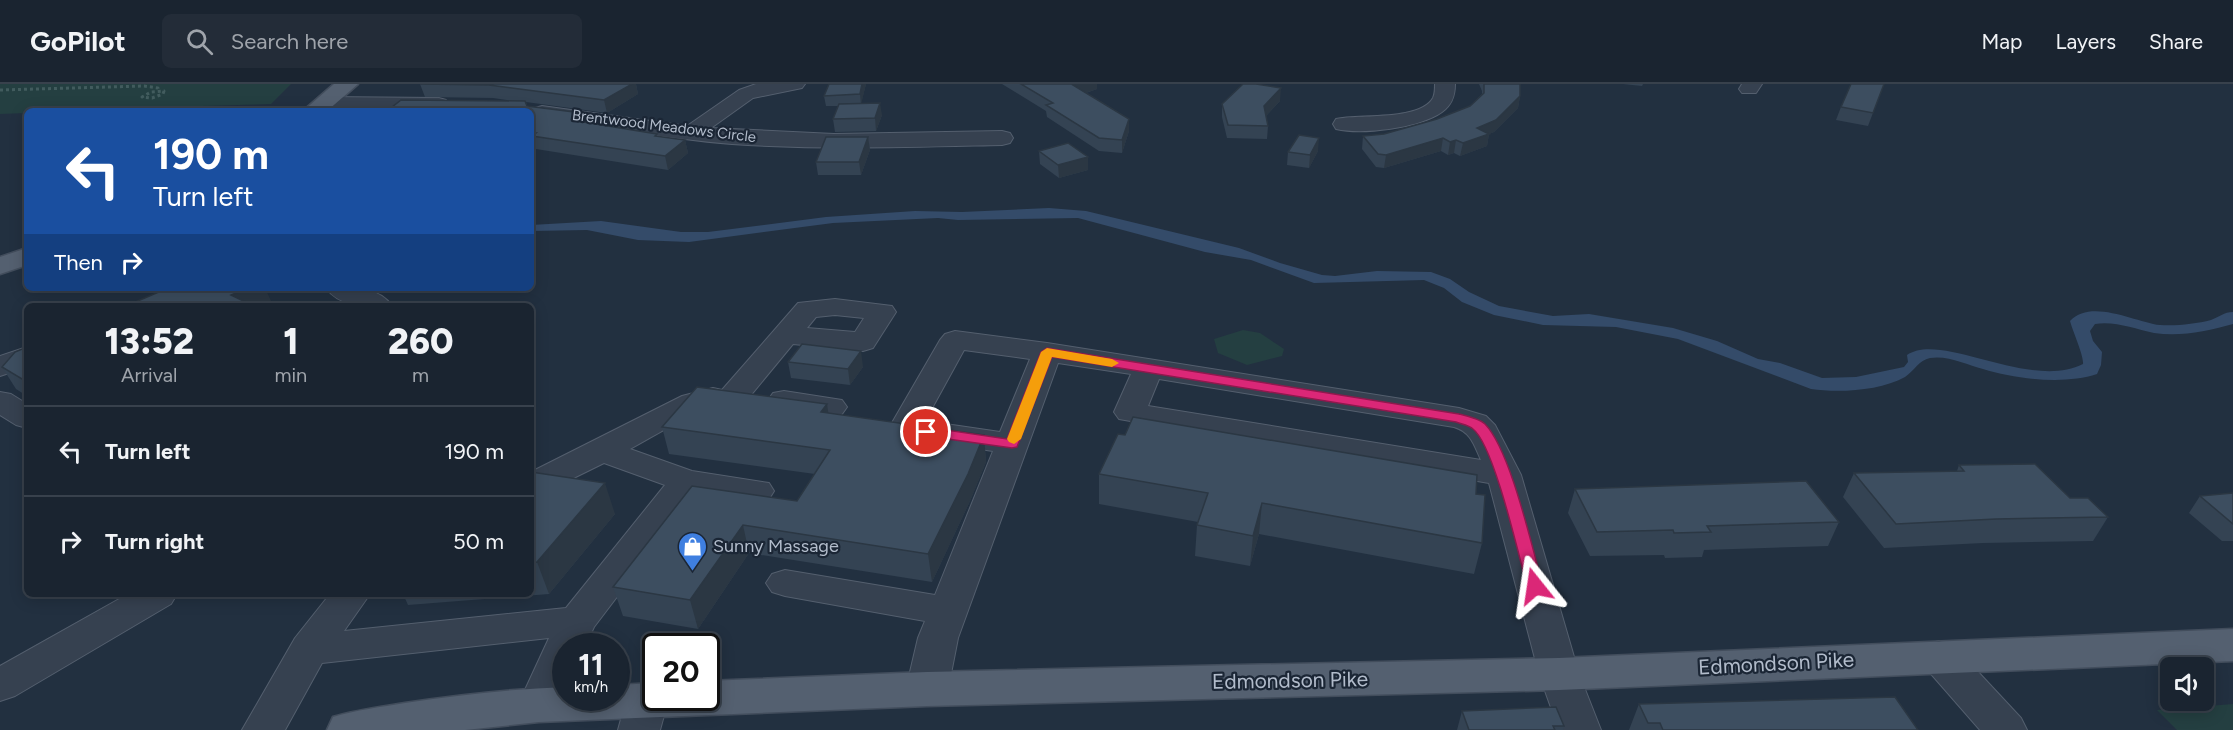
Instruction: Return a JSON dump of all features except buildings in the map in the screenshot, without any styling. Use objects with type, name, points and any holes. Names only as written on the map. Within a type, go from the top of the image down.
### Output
[{"type":"main road","points":[[320,107],[347,84]]},
{"type":"main road","points":[[0,266],[24,257]]},
{"type":"main road","name":"Edmondson Pike","points":[[349,730],[441,716],[539,705],[643,716],[927,689],[1559,674],[2233,645]]},
{"type":"street","points":[[692,132],[746,94],[765,88],[795,84]]},
{"type":"street","points":[[1344,124],[1397,120],[1419,115],[1440,104],[1446,93],[1445,84]]},
{"type":"street","points":[[320,107],[462,105]]},
{"type":"street","name":"Brentwood Meadows Circle","points":[[534,111],[692,132],[756,138],[830,140],[1002,138]]},
{"type":"street","points":[[346,291],[372,303]]},
{"type":"street","points":[[735,394],[788,335]]},
{"type":"street","points":[[1012,444],[905,429],[955,340],[1047,352],[1470,421],[1484,432],[1504,476],[1559,674],[1580,730]]},
{"type":"street","points":[[927,689],[938,638],[1047,352]]},
{"type":"street","points":[[0,367],[24,357]]},
{"type":"street","points":[[1148,369],[1130,412],[1504,476]]},
{"type":"street","points":[[534,484],[702,399],[735,394],[831,407]]},
{"type":"street","points":[[0,401],[24,416]]},
{"type":"street","points":[[602,451],[687,481],[757,492]]},
{"type":"street","points":[[539,705],[578,621],[687,481]]},
{"type":"street","points":[[784,583],[949,611]]},
{"type":"street","points":[[0,685],[153,597]]},
{"type":"street","points":[[263,730],[309,649],[349,597]]},
{"type":"street","points":[[309,649],[578,621]]},
{"type":"street","points":[[1938,656],[2006,730]]},
{"type":"path","points":[[0,90],[144,86],[158,88],[158,91],[165,92],[152,98],[142,96],[158,91]]},
{"type":"green space","points":[[0,84],[291,84],[271,104],[24,108],[24,113],[0,114]]},
{"type":"green space","points":[[1243,330],[1260,333],[1284,349],[1282,356],[1247,365],[1218,353],[1214,339]]},
{"type":"green space","points":[[2233,704],[2233,730],[2177,730],[2157,710],[2214,711],[2214,706]]},
{"type":"water","points":[[1049,208],[1086,211],[1239,248],[1322,275],[1335,276],[1377,271],[1431,272],[1450,279],[1469,292],[1499,306],[1553,316],[1589,314],[1673,328],[1717,341],[1758,359],[1780,363],[1822,378],[1856,377],[1904,367],[1908,362],[1907,355],[1922,350],[1941,350],[1964,354],[2038,371],[2062,370],[2083,364],[2070,321],[2079,314],[2089,312],[2114,313],[2166,325],[2211,320],[2233,312],[2233,324],[2204,331],[2174,334],[2154,333],[2118,324],[2095,324],[2090,331],[2093,341],[2102,352],[2101,365],[2097,374],[2084,377],[2055,380],[2025,378],[1996,373],[1937,357],[1926,359],[1905,377],[1895,382],[1859,390],[1822,390],[1811,389],[1678,339],[1616,327],[1543,325],[1494,315],[1462,302],[1444,288],[1424,280],[1314,283],[1251,260],[1205,252],[1078,218],[958,220],[938,218],[833,223],[689,242],[638,240],[587,230],[534,231],[534,225],[601,221],[681,232],[708,232],[826,217],[915,211],[962,212]]},
{"type":"slow traffic","points":[[1014,439],[1047,352],[1112,363]]},
{"type":"place","name":"Sunny Massage","points":[[692,572]]},
{"type":"route","points":[[926,432],[1012,444],[1047,352],[1459,418],[1476,423],[1484,432],[1494,452],[1508,488],[1535,586]]}]
